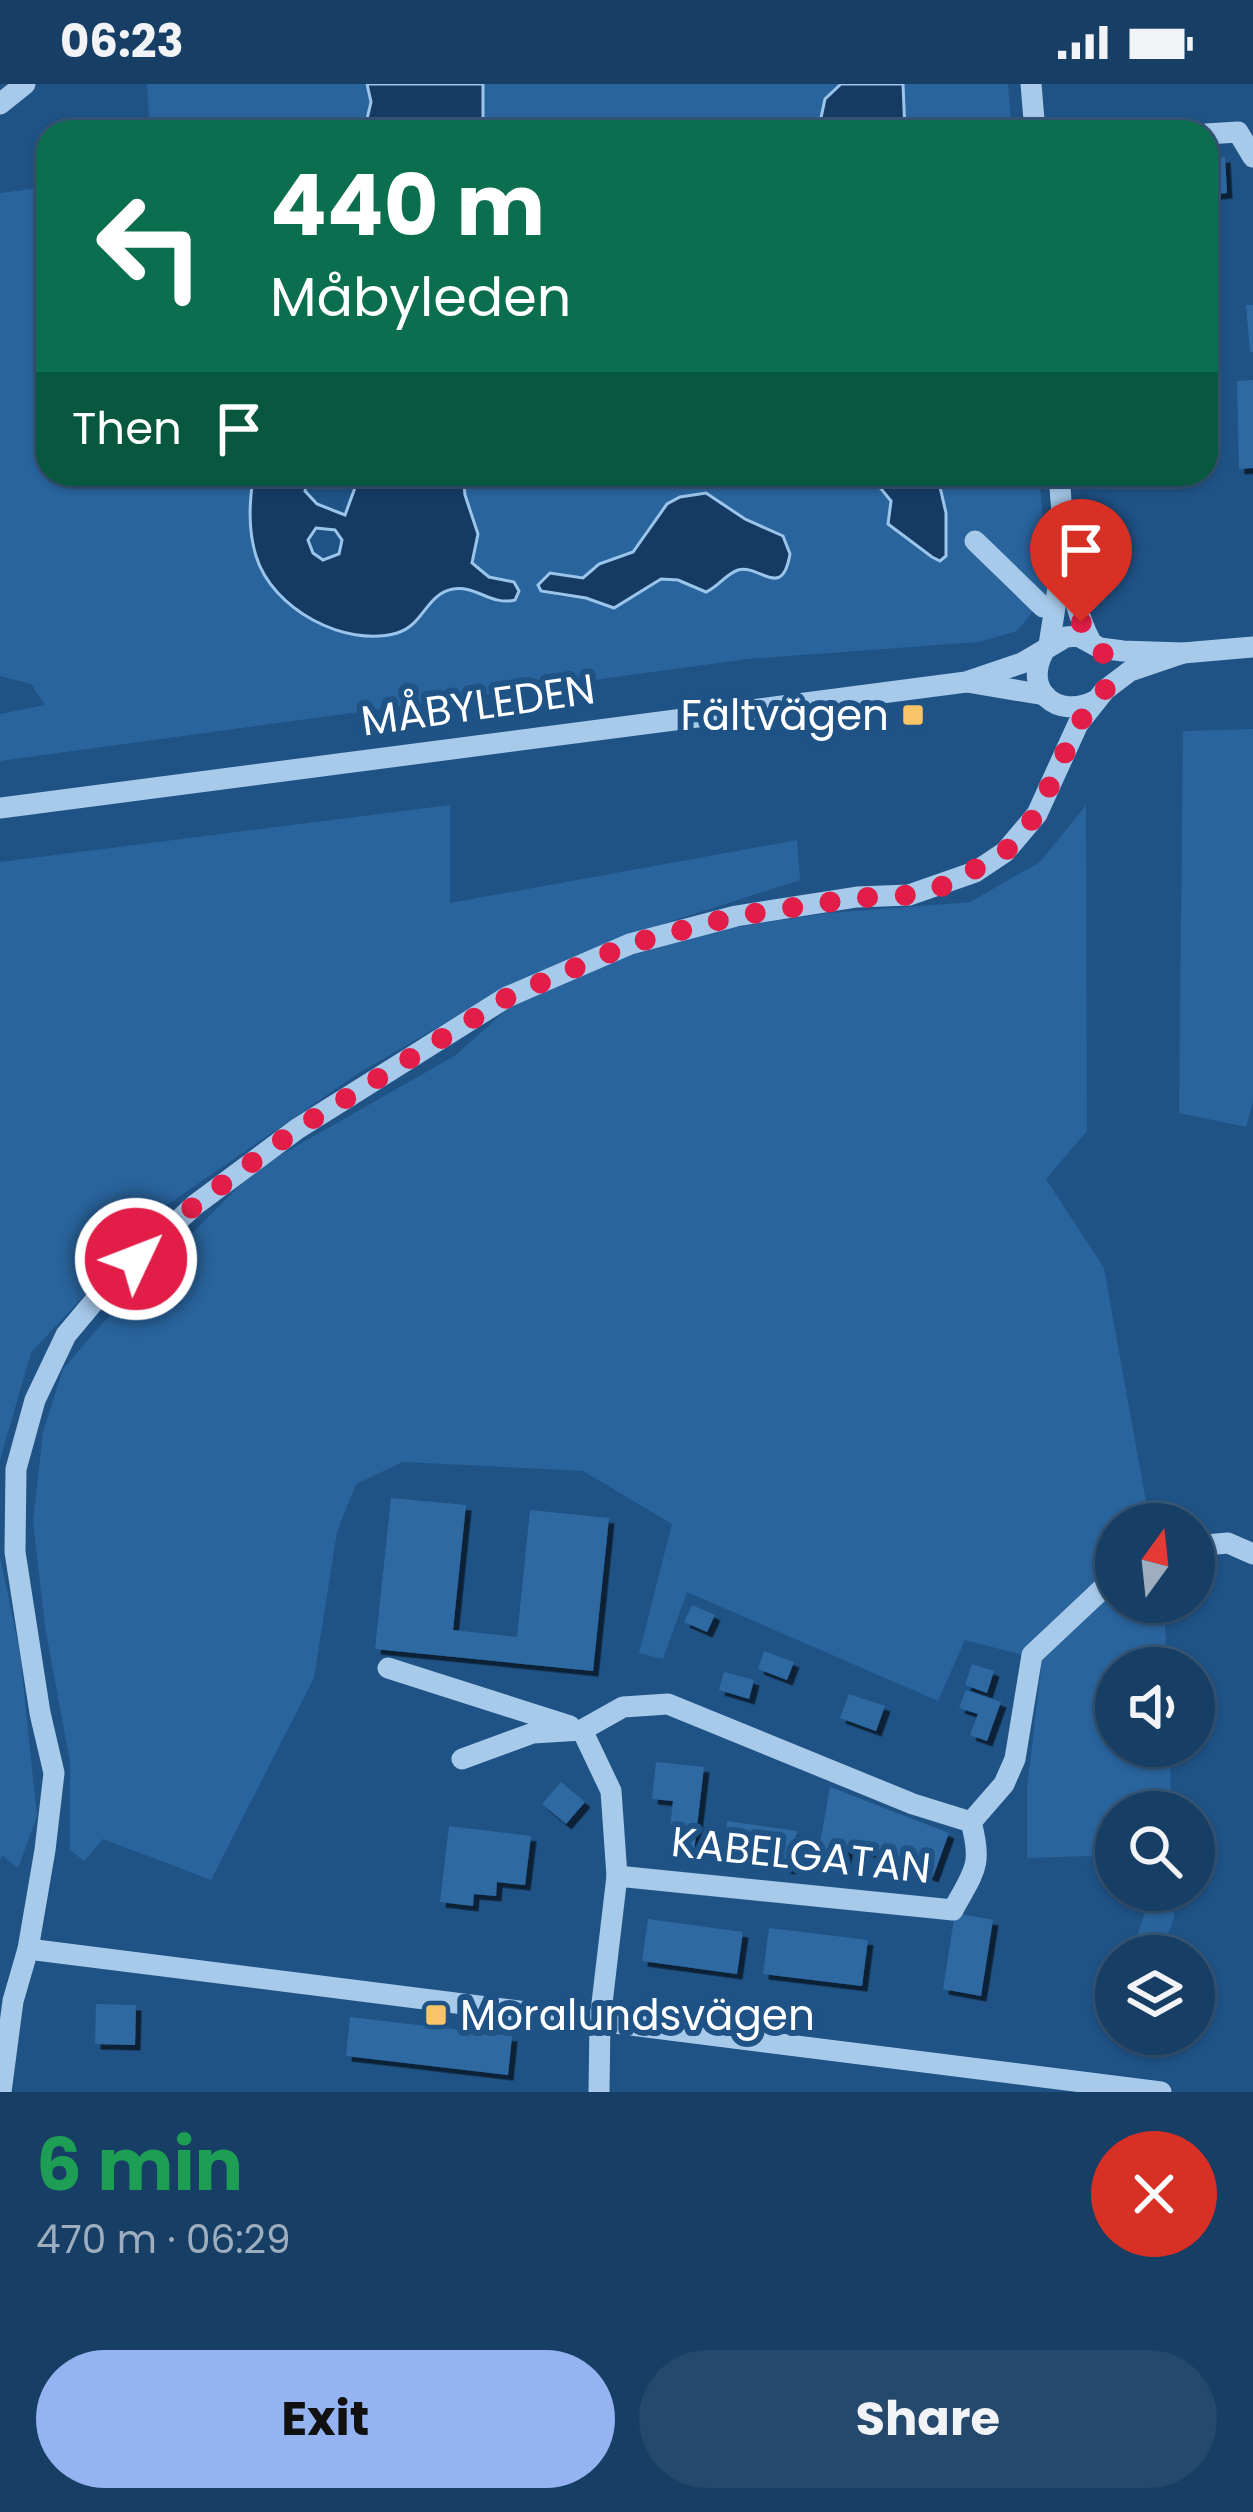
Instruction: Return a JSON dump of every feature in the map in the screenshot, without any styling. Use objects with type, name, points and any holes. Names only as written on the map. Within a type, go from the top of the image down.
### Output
[{"type":"street","points":[[0,104],[25,84]]},
{"type":"street","points":[[1031,84],[1034,120]]},
{"type":"street","points":[[1218,133],[1238,132],[1253,158]]},
{"type":"street","points":[[1,2092],[54,1773],[15,1552],[16,1469],[35,1400],[66,1335],[107,1286],[195,1205],[297,1129],[508,997],[630,944],[736,916],[909,895],[947,885],[1005,852],[1037,814],[1078,724],[1109,674],[1081,622],[1064,545],[1060,486]]},
{"type":"street","points":[[975,541],[1043,608]]},
{"type":"street","points":[[1053,778],[1058,744],[1049,699],[1037,680],[1036,668],[1058,608],[1064,545]]},
{"type":"street","name":"MÅBYLEDEN","points":[[0,808],[966,682],[1022,663],[1066,637],[1184,653],[1253,646]]},
{"type":"street","name":"MÅBYLEDEN","points":[[966,682],[1049,699],[1064,708],[1082,708],[1130,671],[1184,653]]},
{"type":"street","points":[[1215,1544],[1228,1543],[1253,1554]]},
{"type":"street","points":[[461,1759],[533,1733],[581,1730],[623,1708],[668,1704],[913,1804],[971,1822],[1004,1784],[1015,1759],[1032,1655],[1095,1596]]},
{"type":"street","points":[[388,1668],[581,1730],[610,1791],[617,1876],[600,2020],[598,2092]]},
{"type":"street","name":"KABELGATAN","points":[[617,1876],[953,1910],[980,1852],[971,1822]]},
{"type":"street","points":[[28,1949],[1160,2092]]},
{"type":"shaded area","points":[[147,84],[367,84],[371,102],[367,120],[149,120]]},
{"type":"shaded area","points":[[367,84],[483,84],[483,120],[367,120],[371,102]]},
{"type":"shaded area","points":[[483,84],[841,84],[825,99],[821,120],[483,120]]},
{"type":"shaded area","points":[[841,84],[903,84],[904,120],[821,120],[825,99]]},
{"type":"shaded area","points":[[903,84],[1008,84],[1011,120],[904,120]]},
{"type":"shaded area","points":[[36,188],[36,486],[252,486],[252,538],[264,576],[293,608],[332,630],[374,637],[394,634],[435,597],[452,589],[515,600],[514,582],[489,577],[472,563],[478,534],[464,486],[879,486],[891,501],[889,525],[940,561],[946,513],[940,486],[1040,486],[1049,592],[1017,631],[979,642],[748,659],[0,761],[0,714],[45,705],[31,684],[0,676],[0,193]],"holes":[[[706,493],[745,519],[783,536],[790,554],[788,566],[741,569],[714,588],[661,579],[614,608],[587,598],[556,596],[564,574],[583,578],[599,564],[632,552],[680,497]]]},
{"type":"shaded area","points":[[253,486],[306,486],[317,504],[345,515],[356,486],[464,486],[478,534],[472,563],[489,577],[514,582],[519,591],[515,600],[506,601],[453,589],[430,603],[406,629],[355,635],[313,620],[277,592],[256,556],[250,515]],"holes":[[[316,528],[335,530],[342,540],[339,554],[323,560],[313,553],[308,540]]]},
{"type":"shaded area","points":[[879,486],[940,486],[946,513],[946,556],[940,561],[932,557],[888,524],[891,501]]},
{"type":"shaded area","points":[[706,493],[745,519],[783,536],[790,554],[782,575],[776,578],[738,570],[706,592],[678,580],[661,579],[614,608],[541,591],[538,585],[550,573],[583,578],[599,564],[633,552],[667,504]]},
{"type":"shaded area","points":[[1253,729],[1253,1102],[1246,1127],[1179,1113],[1183,731]]},
{"type":"shaded area","points":[[450,805],[450,903],[797,840],[800,880],[654,927],[510,985],[359,1073],[167,1205],[31,1353],[0,1460],[0,862]]},
{"type":"shaded area","points":[[1086,805],[1087,1131],[1046,1179],[1104,1268],[1146,1503],[1095,1503],[1095,1623],[1165,1623],[1166,1647],[1095,1647],[1095,1767],[1170,1767],[1171,1791],[1095,1791],[1095,1854],[1027,1858],[1027,1788],[1042,1660],[965,1640],[938,1701],[687,1592],[663,1659],[639,1653],[672,1524],[583,1471],[403,1462],[356,1484],[337,1532],[314,1678],[211,1880],[103,1839],[84,1861],[70,1850],[70,1762],[45,1627],[33,1521],[43,1432],[63,1369],[98,1328],[256,1169],[456,1055],[517,1000],[665,938],[828,913],[970,902],[1040,862]]},
{"type":"shaded area","points":[[0,1556],[20,1653],[37,1816],[18,1868],[2,1855],[0,1861]]},
{"type":"shaded area","points":[[1145,1911],[1174,1911],[1167,1935],[1138,1935]]},
{"type":"building","points":[[1225,157],[1227,193],[1218,194],[1218,158]]},
{"type":"building","points":[[1246,305],[1253,305],[1253,352],[1250,352]]},
{"type":"building","points":[[1253,380],[1253,468],[1239,469],[1237,381]]},
{"type":"building","points":[[391,1498],[466,1505],[453,1630],[517,1637],[530,1510],[609,1518],[593,1671],[375,1649]]},
{"type":"building","points":[[692,1605],[715,1615],[707,1632],[684,1622]]},
{"type":"building","points":[[764,1651],[794,1662],[787,1680],[758,1669]]},
{"type":"building","points":[[972,1664],[994,1671],[987,1693],[965,1685]]},
{"type":"building","points":[[724,1672],[754,1680],[749,1699],[719,1690]]},
{"type":"building","points":[[966,1690],[1001,1702],[987,1741],[970,1735],[978,1714],[959,1708]]},
{"type":"building","points":[[849,1694],[885,1706],[876,1731],[840,1718]]},
{"type":"building","points":[[656,1762],[704,1767],[694,1852],[668,1849],[673,1801],[652,1799]]},
{"type":"building","points":[[561,1782],[585,1802],[566,1824],[542,1804]]},
{"type":"building","points":[[830,1787],[949,1833],[933,1877],[848,1844],[845,1864],[817,1860]]},
{"type":"building","points":[[727,1821],[797,1831],[791,1869],[722,1859]]},
{"type":"building","points":[[449,1826],[531,1836],[525,1885],[497,1882],[496,1896],[474,1894],[473,1906],[440,1902]]},
{"type":"building","points":[[955,1913],[993,1920],[981,1996],[943,1989]]},
{"type":"building","points":[[648,1919],[743,1932],[737,1974],[642,1961]]},
{"type":"building","points":[[769,1928],[868,1940],[862,1986],[763,1974]]},
{"type":"building","points":[[96,2004],[136,2005],[135,2045],[95,2044]]},
{"type":"building","points":[[350,2017],[512,2036],[508,2075],[346,2056]]},
{"type":"place","name":"Fältvägen","points":[[913,715]]},
{"type":"place","name":"Moralundsvägen","points":[[436,2015]]},
{"type":"route","points":[[136,1259],[195,1205],[297,1129],[508,997],[630,944],[736,916],[909,895],[947,885],[1005,852],[1037,814],[1078,724],[1105,690],[1107,659],[1081,622]]}]
